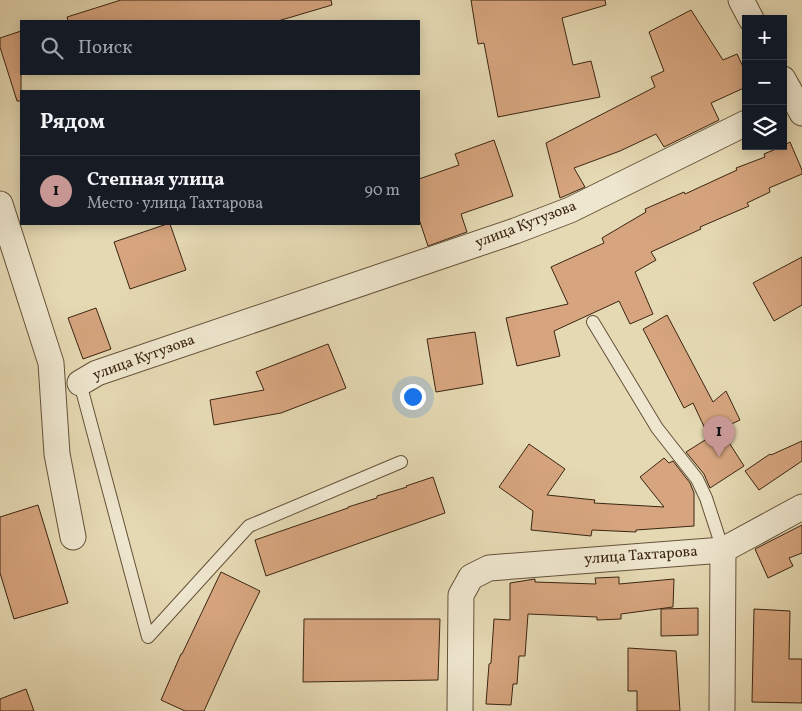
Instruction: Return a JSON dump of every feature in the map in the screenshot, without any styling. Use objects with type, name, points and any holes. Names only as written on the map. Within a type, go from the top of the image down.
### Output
[{"type":"street","points":[[741,0],[749,15]]},
{"type":"street","name":"улица Кутузова","points":[[80,383],[97,373],[506,234],[561,213],[742,125]]},
{"type":"street","points":[[0,204],[51,364],[57,454],[73,537]]},
{"type":"street","name":"улица Тахтарова","points":[[460,711],[461,595],[471,577],[489,568],[723,550],[802,507]]},
{"type":"street","points":[[722,711],[723,550]]},
{"type":"lane","points":[[593,322],[657,428],[697,479],[706,498],[723,550]]},
{"type":"lane","name":"улица Кутузова","points":[[80,383],[148,637],[249,526],[401,462]]},
{"type":"building","points":[[121,0],[331,0],[332,5],[281,20],[68,20],[67,17]]},
{"type":"building","points":[[471,0],[605,0],[606,5],[562,18],[573,65],[591,61],[600,97],[498,117],[484,43],[478,44]]},
{"type":"building","points":[[691,10],[723,60],[737,54],[742,65],[742,89],[711,103],[719,120],[664,147],[656,134],[620,151],[574,168],[585,187],[560,198],[546,143],[655,87],[651,77],[664,71],[649,32]]},
{"type":"building","points":[[20,31],[20,101],[17,101],[0,47],[0,38]]},
{"type":"building","points":[[494,140],[513,196],[461,214],[467,232],[428,246],[420,222],[420,179],[459,165],[455,154]]},
{"type":"building","points":[[790,142],[802,174],[769,188],[770,192],[747,203],[749,206],[700,227],[701,229],[651,252],[656,260],[635,272],[653,314],[630,324],[619,301],[554,331],[560,356],[517,366],[506,318],[568,304],[551,267],[604,243],[602,238],[646,212],[645,209],[684,192],[685,194],[737,170],[736,168],[765,157],[764,154],[774,150],[787,150],[787,144]]},
{"type":"building","points":[[164,225],[170,225],[186,270],[130,289],[114,242]]},
{"type":"building","points":[[802,257],[802,305],[774,321],[753,283]]},
{"type":"building","points":[[96,308],[111,349],[83,359],[68,318]]},
{"type":"building","points":[[667,315],[713,402],[726,391],[740,420],[708,435],[693,403],[684,408],[643,329]]},
{"type":"building","points":[[475,332],[483,384],[436,392],[427,339]]},
{"type":"building","points":[[328,344],[346,388],[281,413],[214,425],[210,400],[264,390],[256,372]]},
{"type":"building","points":[[721,430],[744,466],[710,488],[704,474],[686,452]]},
{"type":"building","points":[[802,441],[802,461],[759,490],[745,471],[770,454]]},
{"type":"building","points":[[529,444],[565,469],[547,495],[595,500],[594,503],[664,507],[640,477],[664,458],[669,463],[673,461],[690,483],[694,493],[694,526],[636,530],[636,532],[592,530],[591,536],[531,530],[533,511],[499,487]]},
{"type":"building","points":[[433,477],[445,513],[266,576],[255,540]]},
{"type":"building","points":[[38,505],[68,603],[14,619],[0,573],[0,517]]},
{"type":"building","points":[[802,525],[802,553],[789,558],[793,566],[768,578],[755,549]]},
{"type":"building","points":[[221,572],[260,591],[204,711],[185,711],[161,700]]},
{"type":"building","points":[[619,577],[619,584],[674,579],[673,607],[621,614],[621,619],[597,620],[597,617],[528,614],[525,656],[519,656],[517,684],[513,684],[511,705],[486,704],[494,619],[510,620],[510,583],[535,579],[535,582],[596,584],[595,578]]},
{"type":"building","points":[[698,608],[698,635],[661,636],[661,609]]},
{"type":"building","points":[[754,609],[790,611],[789,659],[802,659],[802,703],[752,702]]},
{"type":"building","points":[[304,619],[440,619],[438,680],[303,682]]},
{"type":"building","points":[[628,648],[676,651],[680,711],[637,711],[637,691],[628,691]]},
{"type":"building","points":[[26,689],[34,711],[0,711],[0,699]]},
{"type":"place","name":"Степная улица","points":[[719,457]]}]
